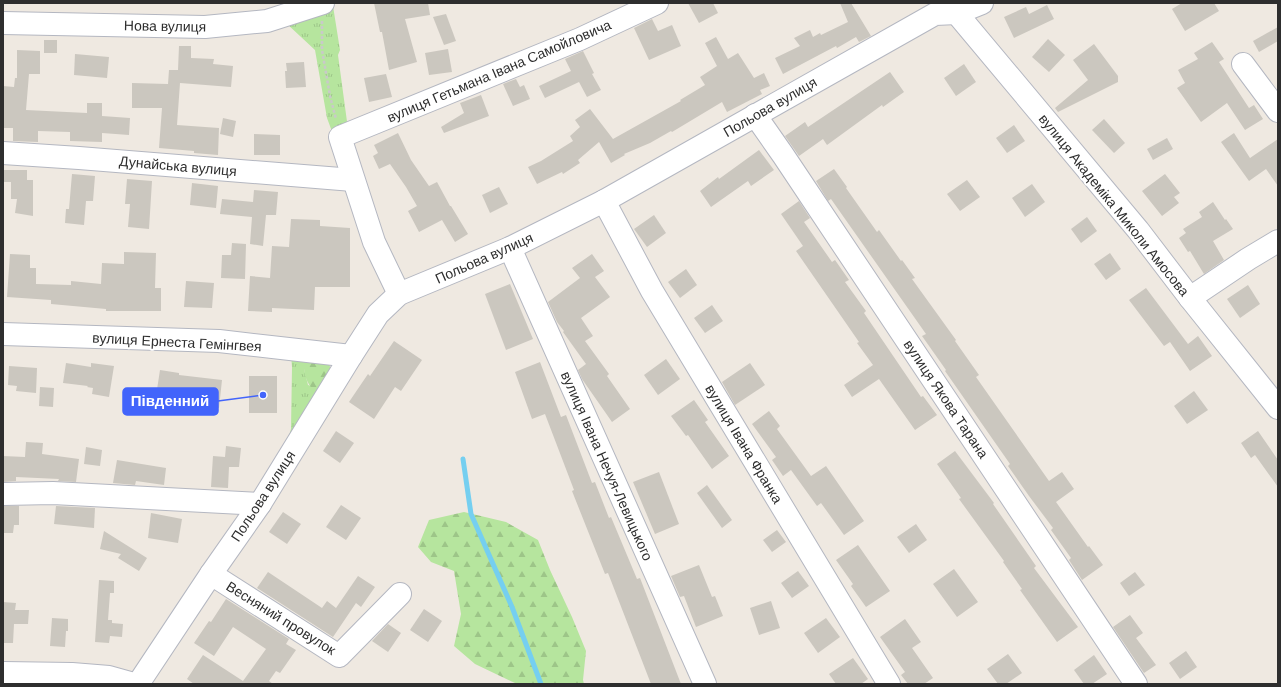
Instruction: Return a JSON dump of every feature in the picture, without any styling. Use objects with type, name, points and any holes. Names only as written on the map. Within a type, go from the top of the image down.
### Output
[{"type":"street","name":"Нова вулиця","points":[[3,23],[205,27],[267,21],[322,3]]},
{"type":"street","name":"вулиця Гетьмана Івана Самойловича","points":[[340,137],[580,39],[657,3]]},
{"type":"street","name":"Польова вулиця","points":[[138,684],[211,574],[260,504],[378,314],[399,294],[510,248],[604,201],[935,14],[953,8],[982,3]]},
{"type":"street","name":"вулиця Академіка Миколи Амосова","points":[[953,8],[1138,230],[1278,408]]},
{"type":"street","points":[[1244,64],[1278,111]]},
{"type":"street","name":"вулиця Якова Тарана","points":[[756,116],[1136,684]]},
{"type":"street","points":[[340,137],[374,242],[399,294]]},
{"type":"street","name":"Дунайська вулиця","points":[[3,153],[353,180]]},
{"type":"street","name":"вулиця Івана Франка","points":[[604,201],[652,291],[889,684]]},
{"type":"street","points":[[1190,298],[1248,259],[1278,241]]},
{"type":"street","name":"вулиця Івана Нечуя-Левицького","points":[[510,248],[705,684]]},
{"type":"street","name":"вулиця Ернеста Гемінгвея","points":[[3,334],[219,341],[351,356]]},
{"type":"street","points":[[3,494],[53,493],[260,504]]},
{"type":"street","name":"Весняний провулок","points":[[211,574],[339,656],[400,594]]},
{"type":"street","points":[[3,673],[72,674],[109,678],[134,684]]},
{"type":"path","points":[[322,3],[322,50],[330,96],[340,137]]},
{"type":"green space","points":[[333,6],[340,50],[338,55],[348,129],[337,145],[327,118],[315,50],[286,23]]},
{"type":"green space","points":[[291,354],[304,360],[304,369],[308,385],[324,390],[286,446],[291,429]]},
{"type":"green space","points":[[304,360],[329,363],[331,371],[324,390],[315,392],[309,385],[304,369]]},
{"type":"green space","points":[[464,512],[506,522],[538,540],[586,651],[583,680],[584,684],[516,684],[475,664],[454,646],[461,614],[454,571],[431,562],[418,547],[429,520]]},
{"type":"building","points":[[374,3],[428,3],[430,15],[405,19],[417,62],[389,70],[382,32],[380,32]]},
{"type":"building","points":[[688,3],[713,3],[718,13],[699,23]]},
{"type":"building","points":[[840,3],[851,3],[871,36],[859,42],[856,37],[837,48],[836,46],[783,74],[775,58],[800,46],[794,38],[810,30],[813,37],[820,33],[821,35],[848,22]]},
{"type":"building","points":[[1182,3],[1214,3],[1219,11],[1185,31],[1172,9]]},
{"type":"building","points":[[1047,5],[1054,19],[1014,38],[1004,17],[1026,7],[1029,14]]},
{"type":"building","points":[[446,14],[456,41],[444,45],[433,17]]},
{"type":"building","points":[[652,19],[658,31],[672,25],[681,46],[649,60],[634,28]]},
{"type":"building","points":[[1278,27],[1278,41],[1259,52],[1253,41]]},
{"type":"building","points":[[716,37],[728,59],[738,53],[754,78],[764,73],[770,86],[760,90],[762,94],[727,112],[722,102],[672,132],[671,131],[650,143],[624,154],[625,155],[611,163],[599,142],[578,160],[580,163],[563,174],[562,172],[537,184],[528,167],[541,161],[573,141],[570,136],[580,127],[575,120],[590,109],[613,139],[681,101],[680,100],[705,85],[700,77],[717,66],[705,43]]},
{"type":"building","points":[[1048,39],[1065,55],[1049,72],[1032,57]]},
{"type":"building","points":[[44,40],[57,40],[57,53],[44,53]]},
{"type":"building","points":[[1212,42],[1224,59],[1219,62],[1249,108],[1254,105],[1263,119],[1245,130],[1227,103],[1201,122],[1177,88],[1185,83],[1178,70],[1198,59],[1194,53]]},
{"type":"building","points":[[1094,44],[1118,76],[1118,82],[1058,112],[1055,108],[1088,80],[1073,60]]},
{"type":"building","points":[[179,46],[191,46],[191,58],[214,59],[213,64],[233,66],[231,87],[180,83],[177,125],[219,128],[218,155],[159,148],[162,108],[132,108],[132,83],[168,84],[169,70],[178,70]]},
{"type":"building","points":[[448,49],[452,72],[429,75],[425,53]]},
{"type":"building","points":[[17,50],[40,51],[40,74],[29,74],[26,110],[87,113],[87,103],[102,103],[102,116],[130,118],[129,135],[102,133],[102,142],[70,141],[70,132],[38,131],[38,142],[13,141],[13,128],[3,128],[3,86],[14,87],[15,78],[17,78]]},
{"type":"building","points":[[583,51],[594,73],[592,74],[601,90],[587,97],[579,82],[545,98],[539,86],[571,71],[565,59]]},
{"type":"building","points":[[75,54],[109,57],[107,78],[74,75]]},
{"type":"building","points":[[304,62],[306,87],[286,88],[286,63]]},
{"type":"building","points":[[964,64],[976,82],[956,96],[944,78]]},
{"type":"building","points":[[890,72],[904,92],[883,107],[882,105],[827,145],[823,139],[799,156],[785,136],[805,122],[808,127]]},
{"type":"building","points":[[386,74],[392,97],[369,102],[364,78]]},
{"type":"building","points":[[516,79],[520,87],[524,85],[530,99],[513,106],[503,84]]},
{"type":"building","points":[[481,95],[489,116],[444,133],[441,127],[464,113],[460,103]]},
{"type":"building","points":[[223,118],[236,121],[233,137],[220,134]]},
{"type":"building","points":[[1104,119],[1125,143],[1114,153],[1092,130]]},
{"type":"building","points":[[1014,125],[1025,141],[1007,153],[996,138]]},
{"type":"building","points":[[398,133],[411,160],[429,186],[437,182],[468,234],[455,242],[442,220],[419,232],[408,211],[417,206],[406,187],[390,164],[379,169],[373,156],[378,153],[374,145]]},
{"type":"building","points":[[1234,133],[1250,158],[1278,139],[1278,186],[1266,169],[1249,181],[1221,142]]},
{"type":"building","points":[[254,134],[280,135],[280,155],[254,155]]},
{"type":"building","points":[[1167,138],[1173,149],[1153,160],[1147,149]]},
{"type":"building","points":[[759,150],[774,170],[751,186],[748,181],[711,207],[700,191],[718,177],[719,179]]},
{"type":"building","points":[[834,169],[877,232],[879,230],[915,278],[912,279],[979,375],[976,377],[1049,481],[1062,472],[1074,489],[1056,502],[1088,547],[1089,546],[1103,565],[1082,580],[1069,560],[1071,558],[1051,530],[1053,528],[1008,466],[1010,464],[922,336],[926,334],[831,199],[828,201],[816,181]]},
{"type":"building","points":[[3,170],[27,170],[27,180],[33,180],[33,216],[15,213],[17,199],[11,199],[11,182],[3,182]]},
{"type":"building","points":[[72,174],[95,176],[93,201],[86,201],[84,225],[65,223],[66,209],[69,209]]},
{"type":"building","points":[[1165,174],[1180,193],[1174,197],[1179,203],[1162,216],[1142,191]]},
{"type":"building","points":[[127,179],[152,181],[149,229],[128,227],[130,204],[125,204]]},
{"type":"building","points":[[967,180],[980,197],[960,211],[947,194]]},
{"type":"building","points":[[192,183],[218,186],[216,208],[190,205]]},
{"type":"building","points":[[1032,184],[1045,202],[1025,217],[1012,198]]},
{"type":"building","points":[[499,187],[508,204],[490,213],[482,195]]},
{"type":"building","points":[[254,190],[278,192],[276,215],[266,215],[263,246],[250,244],[252,217],[220,214],[222,199],[253,202]]},
{"type":"building","points":[[799,201],[810,218],[804,222],[832,262],[835,260],[849,280],[845,282],[866,311],[864,313],[921,397],[923,396],[937,415],[915,430],[879,379],[852,397],[844,385],[873,365],[857,343],[859,342],[796,251],[803,246],[781,214]]},
{"type":"building","points":[[1213,202],[1233,229],[1213,241],[1224,260],[1204,274],[1190,251],[1188,252],[1179,238],[1186,233],[1183,229],[1202,217],[1199,212]]},
{"type":"building","points":[[654,215],[666,233],[647,247],[634,229]]},
{"type":"building","points":[[1087,217],[1097,231],[1081,243],[1071,229]]},
{"type":"building","points":[[291,219],[320,220],[320,226],[350,228],[350,287],[315,287],[314,310],[272,308],[272,312],[248,311],[250,276],[270,278],[272,246],[289,247]]},
{"type":"building","points":[[232,243],[246,244],[245,279],[221,278],[222,255],[231,255]]},
{"type":"building","points":[[124,252],[156,253],[155,288],[161,288],[161,311],[106,311],[106,309],[51,304],[51,300],[7,297],[10,254],[30,255],[30,268],[36,268],[36,284],[71,285],[71,281],[101,284],[102,263],[124,264]]},
{"type":"building","points":[[1110,253],[1121,269],[1106,280],[1094,264]]},
{"type":"building","points":[[592,254],[604,271],[595,277],[610,297],[581,318],[593,336],[585,341],[609,374],[607,376],[630,409],[612,422],[582,379],[578,370],[586,364],[563,332],[564,331],[557,322],[548,302],[580,278],[572,268]]},
{"type":"building","points":[[686,269],[697,285],[680,298],[668,282]]},
{"type":"building","points":[[186,281],[214,283],[212,308],[184,307]]},
{"type":"building","points":[[510,284],[533,339],[506,350],[485,294]]},
{"type":"building","points":[[1248,285],[1260,304],[1240,318],[1227,299]]},
{"type":"building","points":[[1146,288],[1188,344],[1198,336],[1212,356],[1190,371],[1170,342],[1164,346],[1129,300]]},
{"type":"building","points":[[712,305],[723,321],[705,333],[694,318]]},
{"type":"building","points":[[394,341],[422,360],[401,391],[395,387],[374,419],[349,402],[368,374],[370,376]]},
{"type":"building","points":[[666,359],[680,379],[658,395],[644,375]]},
{"type":"building","points":[[540,362],[561,417],[566,415],[592,483],[595,482],[609,518],[611,517],[637,579],[640,578],[681,684],[651,684],[608,573],[605,574],[572,491],[574,490],[545,414],[532,419],[515,372]]},
{"type":"building","points":[[66,363],[91,367],[91,363],[114,366],[109,397],[92,394],[93,388],[87,387],[88,386],[63,383]]},
{"type":"building","points":[[750,363],[765,385],[735,405],[722,382]]},
{"type":"building","points":[[9,366],[37,368],[36,393],[16,391],[17,386],[8,385]]},
{"type":"building","points":[[160,370],[179,373],[179,375],[222,380],[219,408],[183,404],[183,401],[156,396]]},
{"type":"building","points":[[249,376],[277,376],[277,413],[249,413]]},
{"type":"building","points":[[40,387],[54,388],[53,407],[39,406]]},
{"type":"building","points":[[1194,391],[1208,410],[1187,424],[1174,406]]},
{"type":"building","points":[[694,400],[708,420],[705,422],[729,456],[712,469],[688,435],[686,436],[671,416]]},
{"type":"building","points":[[769,411],[780,426],[777,429],[811,476],[826,466],[864,521],[844,535],[821,503],[817,506],[791,470],[783,476],[772,460],[776,457],[752,424]]},
{"type":"building","points":[[336,431],[354,443],[340,463],[323,451]]},
{"type":"building","points":[[1258,431],[1278,460],[1278,487],[1255,455],[1251,458],[1241,443]]},
{"type":"building","points":[[26,442],[43,443],[42,454],[79,459],[76,482],[58,481],[59,479],[16,477],[16,481],[3,482],[3,456],[25,457]]},
{"type":"building","points":[[226,446],[241,448],[239,467],[229,467],[228,488],[211,487],[213,456],[225,457]]},
{"type":"building","points":[[86,447],[102,450],[100,466],[84,464]]},
{"type":"building","points":[[955,451],[994,503],[993,504],[1036,566],[1034,568],[1078,627],[1057,642],[1020,590],[1022,589],[1003,562],[1004,561],[959,499],[961,498],[937,464]]},
{"type":"building","points":[[117,460],[166,468],[164,485],[136,481],[135,485],[113,483]]},
{"type":"building","points":[[659,472],[679,524],[655,534],[633,482]]},
{"type":"building","points":[[707,485],[732,520],[722,528],[697,493]]},
{"type":"building","points":[[341,505],[361,518],[346,540],[326,527]]},
{"type":"building","points":[[3,506],[19,506],[19,525],[14,525],[13,533],[3,533]]},
{"type":"building","points":[[56,506],[95,508],[94,528],[54,524]]},
{"type":"building","points":[[283,512],[301,524],[287,544],[269,532]]},
{"type":"building","points":[[151,513],[182,519],[178,543],[148,538]]},
{"type":"building","points":[[916,524],[927,540],[909,553],[897,537]]},
{"type":"building","points":[[777,530],[786,542],[772,552],[763,540]]},
{"type":"building","points":[[104,531],[147,558],[139,571],[118,558],[121,554],[100,549]]},
{"type":"building","points":[[858,545],[890,591],[866,607],[851,586],[853,584],[836,560]]},
{"type":"building","points":[[699,565],[712,597],[715,596],[723,616],[696,627],[684,596],[680,597],[671,576]]},
{"type":"building","points":[[954,569],[978,602],[957,617],[933,584]]},
{"type":"building","points":[[798,571],[809,586],[792,598],[781,583]]},
{"type":"building","points":[[268,572],[322,608],[327,601],[336,608],[358,576],[375,587],[361,607],[356,603],[333,637],[257,588]]},
{"type":"building","points":[[1135,572],[1145,585],[1129,596],[1120,583]]},
{"type":"building","points":[[99,580],[114,581],[114,593],[110,593],[108,620],[112,620],[112,623],[123,624],[122,637],[110,636],[109,643],[95,642]]},
{"type":"building","points":[[226,599],[289,639],[286,644],[296,650],[280,673],[276,671],[269,681],[273,684],[194,684],[187,679],[203,655],[243,681],[266,649],[233,627],[214,656],[194,643],[209,621],[211,622]]},
{"type":"building","points":[[771,601],[780,628],[759,635],[750,608]]},
{"type":"building","points":[[3,602],[16,603],[15,610],[29,610],[28,624],[14,624],[13,643],[3,643]]},
{"type":"building","points":[[424,609],[442,621],[428,642],[410,630]]},
{"type":"building","points":[[1130,615],[1143,633],[1136,638],[1156,665],[1144,673],[1113,627]]},
{"type":"building","points":[[52,618],[68,619],[68,631],[66,631],[65,647],[50,646]]},
{"type":"building","points":[[826,618],[840,637],[818,653],[804,633]]},
{"type":"building","points":[[905,619],[921,642],[912,648],[933,678],[924,684],[908,684],[901,675],[905,672],[880,637]]},
{"type":"building","points":[[388,624],[401,633],[388,652],[372,641]]},
{"type":"building","points":[[1186,651],[1197,667],[1180,679],[1169,663]]},
{"type":"building","points":[[1008,654],[1022,673],[1006,684],[998,684],[987,669]]},
{"type":"building","points":[[1094,655],[1107,674],[1092,684],[1084,684],[1074,670]]},
{"type":"building","points":[[853,658],[868,679],[861,684],[836,684],[829,674]]},
{"type":"waterway","points":[[463,459],[471,514],[512,607],[541,684]]},
{"type":"place","name":"Південний","points":[[263,395]]}]
